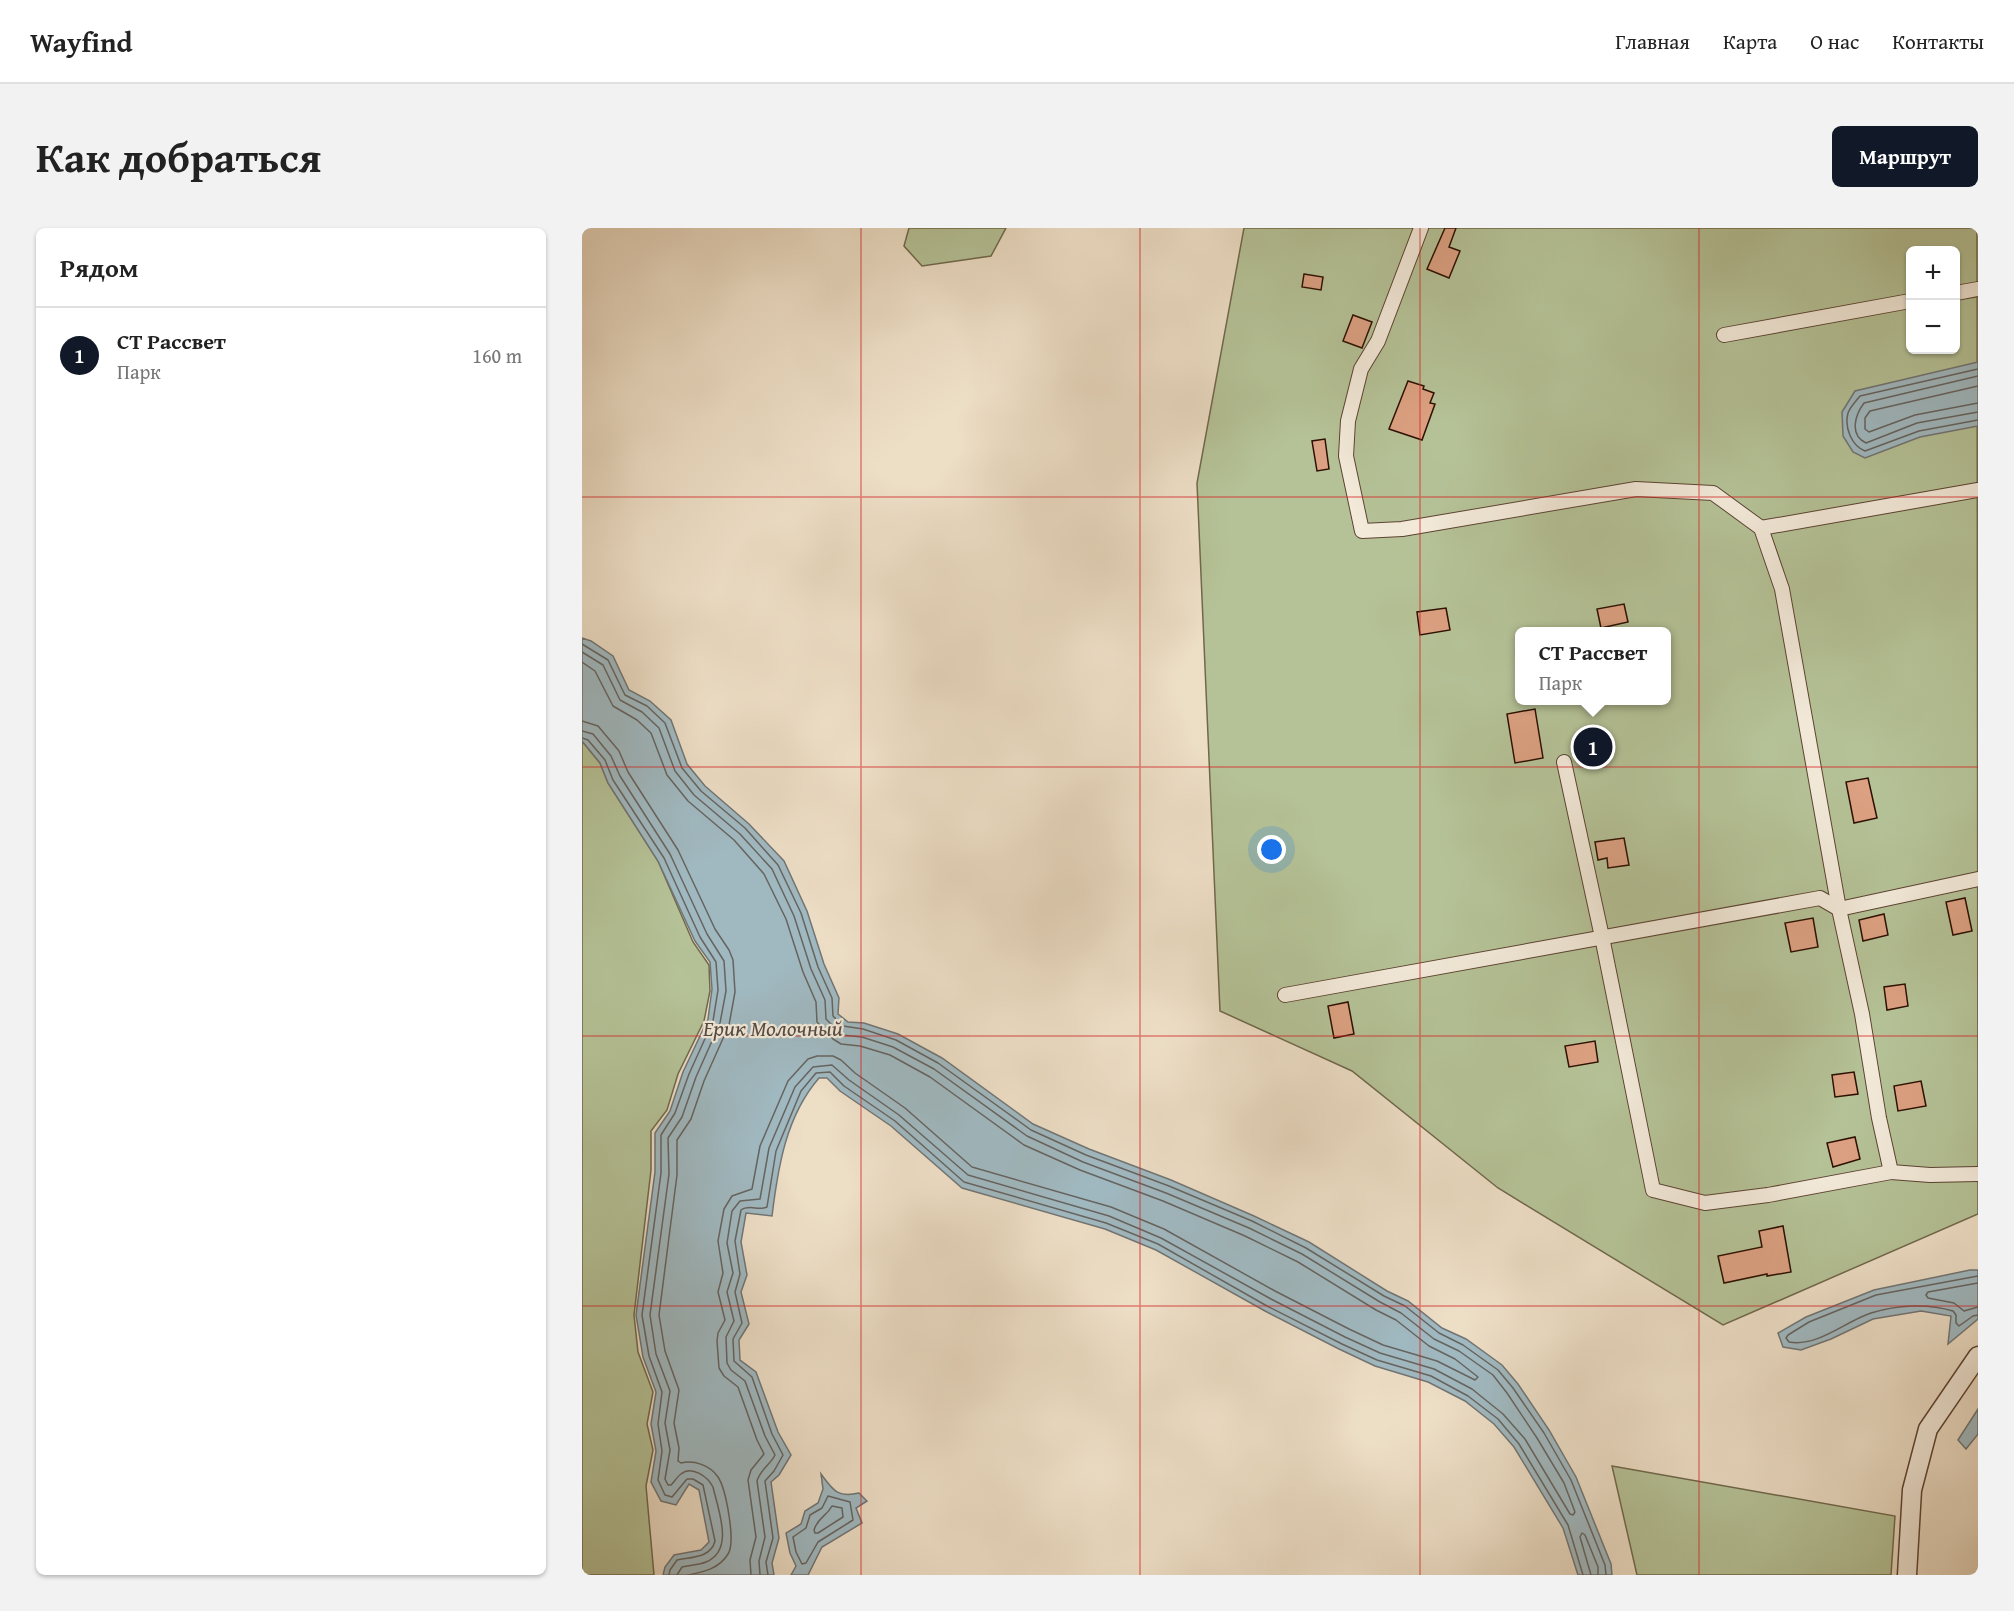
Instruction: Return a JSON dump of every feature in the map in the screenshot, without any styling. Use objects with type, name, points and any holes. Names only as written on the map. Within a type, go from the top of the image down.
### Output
[{"type":"street","points":[[1421,228],[1378,340],[1361,369],[1348,422],[1346,456],[1362,531],[1402,529],[1636,489],[1713,493],[1761,528],[1782,589],[1839,909],[1862,1014],[1879,1118],[1891,1172]]},
{"type":"street","points":[[1960,292],[1978,289]]},
{"type":"street","points":[[1724,335],[1906,302]]},
{"type":"street","points":[[1761,528],[1978,490]]},
{"type":"street","points":[[1564,762],[1653,1190],[1705,1203],[1768,1195],[1891,1172],[1930,1175],[1978,1174]]},
{"type":"street","points":[[1285,995],[1820,898],[1839,909],[1978,879]]},
{"type":"street","points":[[1907,1575],[1912,1490],[1928,1428],[1978,1356]]},
{"type":"green space","points":[[909,228],[1006,228],[991,256],[922,266],[904,246]]},
{"type":"green space","points":[[1244,228],[1977,228],[1978,1214],[1723,1325],[1498,1188],[1352,1071],[1220,1011],[1197,483]]},
{"type":"green space","points":[[582,741],[600,763],[608,783],[658,861],[693,942],[709,965],[710,991],[704,1021],[678,1074],[667,1110],[651,1131],[651,1170],[634,1315],[638,1352],[653,1392],[647,1424],[653,1450],[646,1486],[654,1575],[582,1575]]},
{"type":"green space","points":[[1612,1466],[1895,1516],[1891,1575],[1637,1575]]},
{"type":"water","points":[[1978,362],[1978,426],[1920,437],[1865,458],[1853,452],[1843,436],[1842,412],[1855,391]]},
{"type":"water","name":"Ерик Молочный","points":[[582,638],[591,641],[613,656],[629,690],[650,701],[671,720],[687,764],[705,786],[749,824],[784,861],[807,911],[824,964],[839,998],[838,1014],[848,1022],[864,1023],[898,1034],[942,1058],[1033,1124],[1089,1149],[1171,1180],[1309,1242],[1387,1291],[1408,1301],[1442,1328],[1466,1339],[1502,1365],[1518,1384],[1549,1430],[1576,1477],[1611,1564],[1612,1575],[1578,1575],[1563,1528],[1514,1447],[1494,1424],[1465,1401],[1428,1382],[1375,1366],[1339,1349],[1156,1250],[1105,1229],[962,1188],[891,1126],[840,1091],[827,1078],[819,1078],[791,1125],[777,1179],[772,1216],[746,1213],[741,1242],[747,1275],[741,1292],[749,1324],[739,1340],[740,1360],[756,1372],[778,1432],[791,1455],[779,1475],[771,1482],[779,1538],[772,1563],[774,1575],[663,1575],[665,1567],[674,1555],[701,1550],[709,1542],[699,1490],[689,1484],[676,1505],[661,1501],[651,1482],[656,1451],[651,1424],[656,1392],[643,1357],[636,1315],[655,1172],[655,1133],[670,1111],[683,1072],[708,1019],[712,989],[710,962],[695,941],[658,861],[608,783],[600,763],[582,741]]},
{"type":"water","points":[[1978,1270],[1978,1319],[1948,1344],[1951,1316],[1921,1311],[1873,1319],[1801,1350],[1783,1347],[1778,1333],[1806,1317],[1874,1290]]},
{"type":"water","points":[[1978,1409],[1978,1434],[1966,1449],[1958,1440]]},
{"type":"water","points":[[821,1474],[836,1491],[845,1494],[859,1493],[867,1501],[856,1508],[862,1523],[822,1547],[808,1575],[791,1575],[796,1566],[790,1553],[786,1533],[801,1524],[805,1511],[818,1503],[823,1489]]},
{"type":"building","points":[[1445,228],[1456,228],[1449,247],[1460,251],[1449,278],[1427,269]]},
{"type":"building","points":[[1304,274],[1323,277],[1321,290],[1302,287]]},
{"type":"building","points":[[1353,315],[1372,322],[1362,348],[1343,341]]},
{"type":"building","points":[[1408,381],[1424,386],[1423,389],[1434,393],[1430,403],[1435,404],[1422,440],[1389,429]]},
{"type":"building","points":[[1325,439],[1329,469],[1317,471],[1312,441]]},
{"type":"building","points":[[1624,604],[1628,622],[1601,627],[1597,609]]},
{"type":"building","points":[[1446,608],[1450,630],[1420,635],[1417,612]]},
{"type":"building","points":[[1535,709],[1543,758],[1515,763],[1507,714]]},
{"type":"building","points":[[1868,778],[1877,818],[1854,823],[1846,782]]},
{"type":"building","points":[[1624,838],[1629,865],[1608,868],[1607,858],[1598,860],[1595,842]]},
{"type":"building","points":[[1965,898],[1972,931],[1953,935],[1946,902]]},
{"type":"building","points":[[1884,914],[1888,935],[1863,941],[1859,920]]},
{"type":"building","points":[[1813,918],[1818,947],[1791,952],[1785,923]]},
{"type":"building","points":[[1905,984],[1908,1006],[1887,1010],[1884,987]]},
{"type":"building","points":[[1348,1002],[1354,1034],[1334,1038],[1328,1006]]},
{"type":"building","points":[[1595,1041],[1598,1062],[1569,1067],[1565,1046]]},
{"type":"building","points":[[1854,1072],[1858,1094],[1835,1097],[1832,1075]]},
{"type":"building","points":[[1921,1081],[1926,1106],[1898,1111],[1894,1086]]},
{"type":"building","points":[[1855,1137],[1860,1159],[1833,1167],[1827,1143]]},
{"type":"building","points":[[1783,1226],[1791,1272],[1767,1276],[1767,1274],[1724,1283],[1718,1256],[1762,1247],[1759,1231]]},
{"type":"place","name":"СТ Рассвет","points":[[1593,747]]}]
